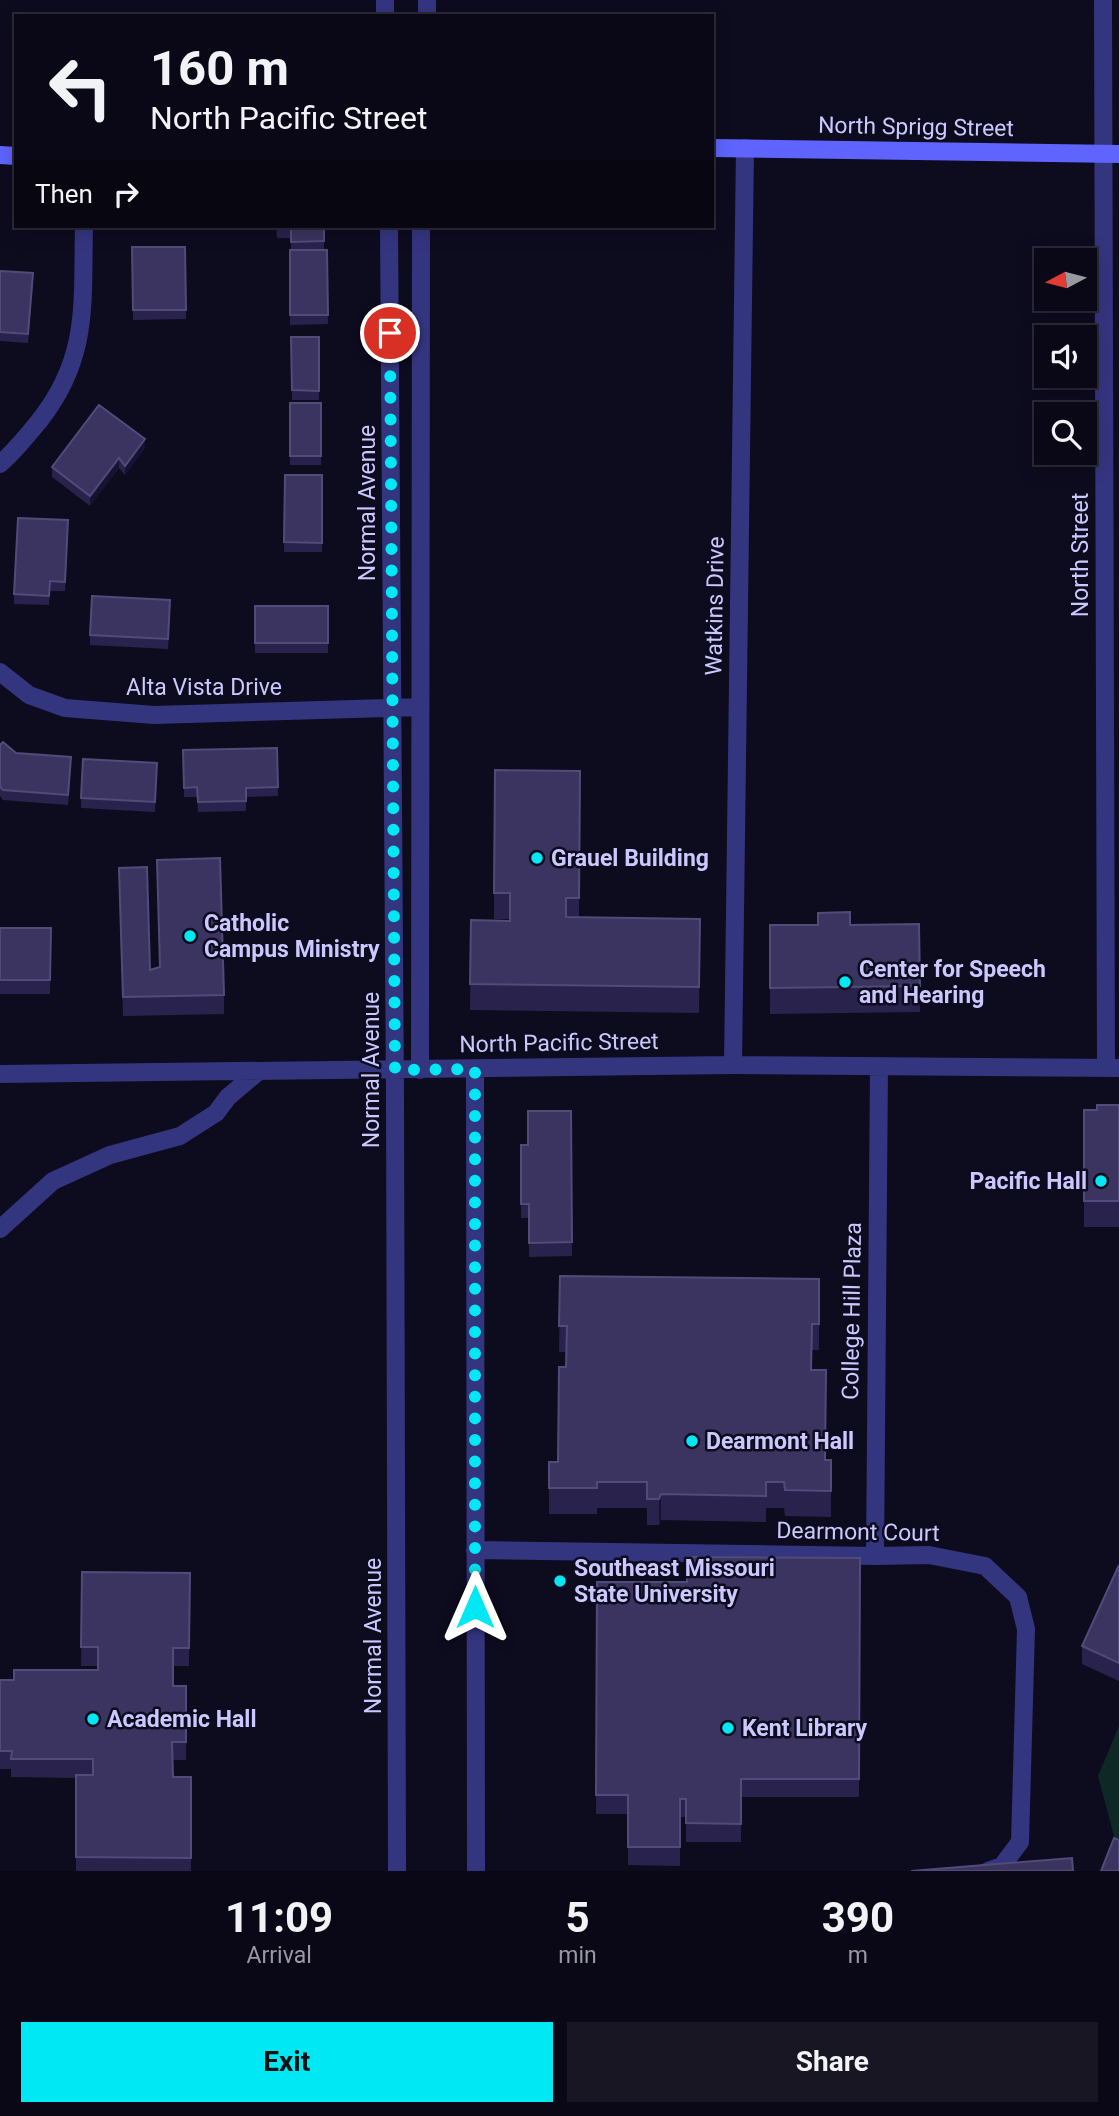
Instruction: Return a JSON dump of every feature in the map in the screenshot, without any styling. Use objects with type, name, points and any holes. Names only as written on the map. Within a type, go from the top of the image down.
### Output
[{"type":"main road","name":"North Sprigg Street","points":[[714,148],[1111,155]]},
{"type":"street","name":"North Street","points":[[1103,0],[1111,155],[1112,1068]]},
{"type":"street","name":"Watkins Drive","points":[[733,1065],[745,148]]},
{"type":"street","points":[[0,464],[17,449],[54,402],[66,382],[75,357],[82,317],[83,228]]},
{"type":"street","name":"Normal Avenue","points":[[389,228],[397,1871]]},
{"type":"street","points":[[420,1070],[421,228]]},
{"type":"street","name":"Alta Vista Drive","points":[[0,672],[29,695],[65,709],[154,715],[419,707]]},
{"type":"street","name":"North Pacific Street","points":[[0,1074],[733,1065],[1112,1068]]},
{"type":"street","name":"College Hill Plaza","points":[[875,1556],[879,1067]]},
{"type":"street","points":[[475,1069],[476,1871]]},
{"type":"street","points":[[0,1229],[52,1181],[110,1155],[180,1136],[216,1113],[228,1097],[259,1071]]},
{"type":"street","name":"Dearmont Court","points":[[475,1550],[929,1555],[985,1566],[1018,1597],[1026,1629],[1020,1842],[1002,1867],[988,1871]]},
{"type":"green space","points":[[1119,1726],[1119,1855],[1098,1776]]},
{"type":"building","points":[[324,228],[324,241],[291,242],[291,229],[277,229]]},
{"type":"building","points":[[132,247],[185,247],[186,310],[133,310]]},
{"type":"building","points":[[290,250],[327,250],[328,315],[290,315]]},
{"type":"building","points":[[0,271],[33,273],[28,334],[0,332]]},
{"type":"building","points":[[291,337],[319,337],[319,391],[292,390]]},
{"type":"building","points":[[290,403],[321,403],[321,456],[290,456]]},
{"type":"building","points":[[99,405],[145,439],[125,466],[119,458],[90,496],[52,467]]},
{"type":"building","points":[[285,475],[322,475],[322,543],[284,542]]},
{"type":"building","points":[[18,518],[68,520],[65,582],[50,581],[49,596],[14,594]]},
{"type":"building","points":[[92,596],[170,600],[168,639],[90,635]]},
{"type":"building","points":[[255,606],[328,606],[328,643],[255,643]]},
{"type":"building","points":[[3,742],[16,753],[71,757],[68,795],[3,790],[0,787],[0,745]]},
{"type":"building","points":[[277,748],[278,787],[246,788],[246,801],[198,802],[197,787],[184,788],[183,750]]},
{"type":"building","points":[[83,759],[157,763],[155,802],[81,798]]},
{"type":"building","name":"Grauel Building","points":[[495,770],[580,771],[579,898],[566,898],[566,917],[700,919],[699,987],[470,984],[471,920],[510,921],[510,893],[494,893]]},
{"type":"building","name":"Catholic Campus Ministry","points":[[220,858],[224,995],[123,997],[119,868],[147,867],[150,970],[160,967],[157,860]]},
{"type":"building","points":[[850,912],[850,925],[919,924],[920,986],[770,988],[770,925],[818,925],[818,913]]},
{"type":"building","points":[[0,928],[51,928],[50,980],[0,980]]},
{"type":"building","name":"Pacific Hall","points":[[1097,1105],[1119,1105],[1119,1201],[1084,1201],[1084,1110],[1097,1110]]},
{"type":"building","points":[[528,1111],[571,1111],[572,1242],[529,1243],[529,1204],[521,1204],[521,1145],[528,1145]]},
{"type":"building","name":"Dearmont Hall","points":[[560,1276],[819,1279],[819,1324],[812,1324],[811,1370],[826,1370],[825,1460],[831,1460],[831,1491],[785,1490],[784,1482],[766,1482],[766,1496],[661,1494],[659,1499],[647,1499],[647,1482],[597,1482],[597,1488],[549,1488],[549,1462],[558,1462],[559,1367],[566,1367],[567,1326],[559,1326]]},
{"type":"building","name":"Kent Library","points":[[687,1557],[860,1558],[859,1779],[741,1779],[741,1824],[686,1823],[686,1799],[680,1799],[680,1847],[628,1847],[628,1795],[596,1795],[597,1582],[687,1582]]},
{"type":"building","points":[[1119,1565],[1119,1663],[1082,1646]]},
{"type":"building","name":"Academic Hall","points":[[82,1572],[190,1573],[189,1648],[173,1648],[173,1686],[186,1686],[186,1742],[172,1742],[173,1777],[191,1777],[191,1858],[76,1857],[76,1775],[93,1775],[93,1759],[11,1759],[12,1751],[0,1751],[0,1680],[14,1680],[14,1670],[98,1670],[98,1647],[81,1647]]},
{"type":"building","points":[[1114,1838],[1119,1840],[1119,1871],[1101,1871]]},
{"type":"building","points":[[1072,1858],[1073,1871],[911,1871]]},
{"type":"place","name":"Grauel Building","points":[[537,858]]},
{"type":"place","name":"Catholic Campus Ministry","points":[[190,936]]},
{"type":"place","name":"Center for Speech and Hearing","points":[[845,982]]},
{"type":"place","name":"Pacific Hall","points":[[1101,1181]]},
{"type":"place","name":"Dearmont Hall","points":[[692,1441]]},
{"type":"place","name":"Southeast Missouri State University","points":[[560,1581]]},
{"type":"place","name":"Academic Hall","points":[[93,1719]]},
{"type":"place","name":"Kent Library","points":[[728,1728]]},
{"type":"route","points":[[390,333],[395,1070],[475,1069],[475,1607]]}]
